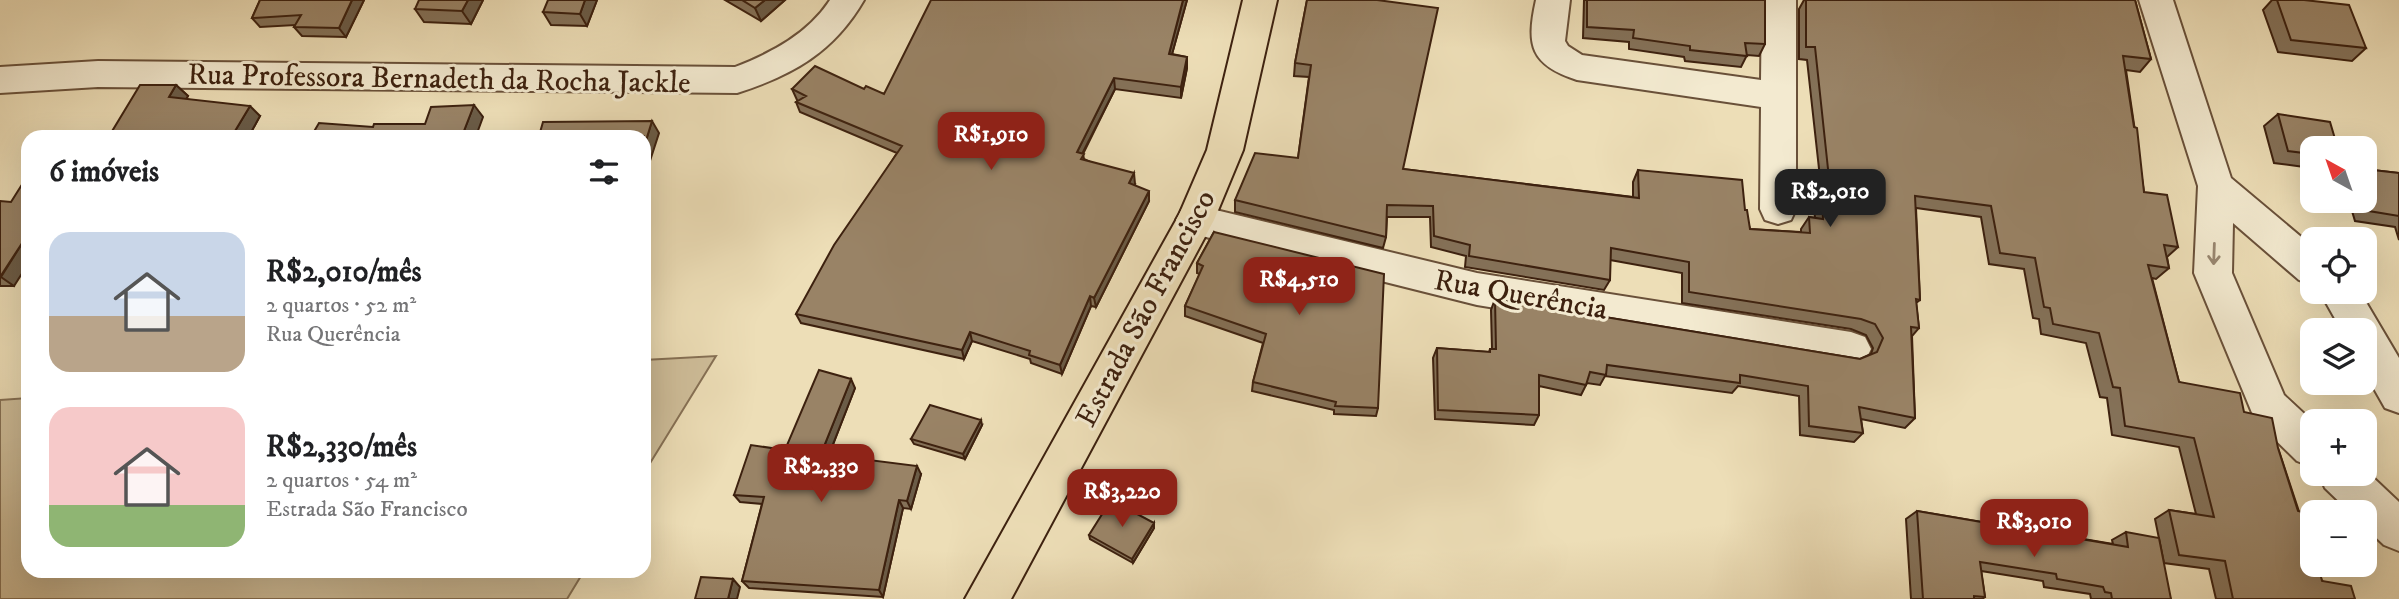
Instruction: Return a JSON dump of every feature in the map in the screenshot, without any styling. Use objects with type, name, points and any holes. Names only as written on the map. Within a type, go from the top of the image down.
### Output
[{"type":"main road","name":"Estrada São Francisco","points":[[987,599],[1195,220],[1225,150],[1260,0]]},
{"type":"street","name":"Rua Professora Bernadeth da Rocha Jackle","points":[[0,80],[112,74],[737,80],[786,61],[837,20],[847,0]]},
{"type":"street","points":[[1553,0],[1546,31],[1548,46],[1558,60],[1577,67],[1778,96]]},
{"type":"street","points":[[1778,209],[1779,0]]},
{"type":"street","points":[[2156,0],[2216,186],[2213,273],[2269,407],[2300,437]]},
{"type":"street","points":[[2216,186],[2300,259]]},
{"type":"street","name":"Rua Querência","points":[[1195,220],[1476,289],[1851,349]]},
{"type":"street","points":[[2377,356],[2399,395]]},
{"type":"street","points":[[2352,486],[2399,531]]},
{"type":"shaded area","points":[[716,356],[651,462],[651,360]]},
{"type":"shaded area","points":[[21,398],[21,578],[580,578],[567,599],[0,599],[0,400]]},
{"type":"building","points":[[260,0],[352,0],[339,28],[294,27],[301,15],[252,18]]},
{"type":"building","points":[[419,0],[468,0],[462,11],[415,9]]},
{"type":"building","points":[[548,0],[585,0],[580,14],[543,12]]},
{"type":"building","points":[[742,0],[765,0],[755,8]]},
{"type":"building","points":[[931,0],[1183,0],[1169,54],[1187,57],[1181,87],[1114,78],[1077,152],[1084,154],[1081,159],[1134,173],[1129,183],[1149,191],[1094,298],[1090,296],[1060,365],[1029,355],[1030,351],[970,332],[962,350],[796,314],[834,245],[902,146],[796,102],[806,96],[792,89],[815,66],[864,89],[866,86],[884,94]]},
{"type":"building","points":[[1307,0],[1377,0],[1438,8],[1403,169],[1639,198],[1638,170],[1742,180],[1750,229],[1810,233],[1809,217],[1823,219],[1822,196],[1831,197],[1815,47],[1806,47],[1806,0],[2135,0],[2151,59],[2123,56],[2134,127],[2137,128],[2144,192],[2167,195],[2178,247],[2164,245],[2169,268],[2148,265],[2179,382],[2240,393],[2244,412],[2272,418],[2278,448],[2300,512],[2300,577],[2321,577],[2322,581],[2351,586],[2355,599],[2233,599],[2225,561],[2179,555],[2169,510],[2214,517],[2194,438],[2125,426],[2120,388],[2113,387],[2099,333],[2053,324],[2050,308],[2044,307],[2035,258],[2000,253],[1991,206],[1915,196],[1920,300],[1916,299],[1919,328],[1911,327],[1915,418],[1859,407],[1863,433],[1809,426],[1808,386],[1740,375],[1740,383],[1607,365],[1606,375],[1590,372],[1586,385],[1539,375],[1539,415],[1438,410],[1437,348],[1490,352],[1490,349],[1496,349],[1495,299],[1860,359],[1877,352],[1883,338],[1875,324],[1861,319],[1689,292],[1689,262],[1611,248],[1610,280],[1469,256],[1470,245],[1434,236],[1433,206],[1387,205],[1386,237],[1235,200],[1255,153],[1298,158],[1311,65],[1295,63]]},
{"type":"building","points":[[1587,0],[1765,0],[1765,44],[1745,43],[1747,56],[1690,50],[1690,46],[1633,38],[1634,30],[1587,27]]},
{"type":"building","points":[[2277,0],[2349,5],[2366,48],[2291,40]]},
{"type":"building","points":[[140,85],[176,85],[169,97],[250,106],[236,130],[113,130]]},
{"type":"building","points":[[474,105],[464,130],[315,130],[319,123],[373,127],[374,124],[425,124],[431,107]]},
{"type":"building","points":[[2278,114],[2330,122],[2334,136],[2300,136],[2300,152],[2288,151]]},
{"type":"building","points":[[652,121],[649,130],[541,130],[543,122]]},
{"type":"building","points":[[2377,170],[2399,173],[2399,216],[2377,212]]},
{"type":"building","points":[[21,186],[21,245],[0,277],[0,201],[11,202]]},
{"type":"building","points":[[1214,232],[1384,274],[1378,408],[1335,406],[1336,402],[1253,382],[1266,334],[1185,306],[1203,266],[1197,263]]},
{"type":"building","points":[[819,370],[851,379],[821,454],[917,466],[907,501],[899,500],[879,590],[742,581],[764,497],[734,495],[751,445],[785,450]]},
{"type":"building","points":[[930,405],[981,420],[963,454],[911,439]]},
{"type":"building","points":[[1111,500],[1154,523],[1132,559],[1089,535]]},
{"type":"building","points":[[1917,511],[2128,547],[2126,532],[2159,538],[2171,599],[2112,599],[2111,593],[2105,592],[2103,587],[2057,579],[2056,574],[1980,562],[1985,597],[1923,599]]},
{"type":"building","points":[[701,577],[733,579],[728,599],[695,599]]}]
